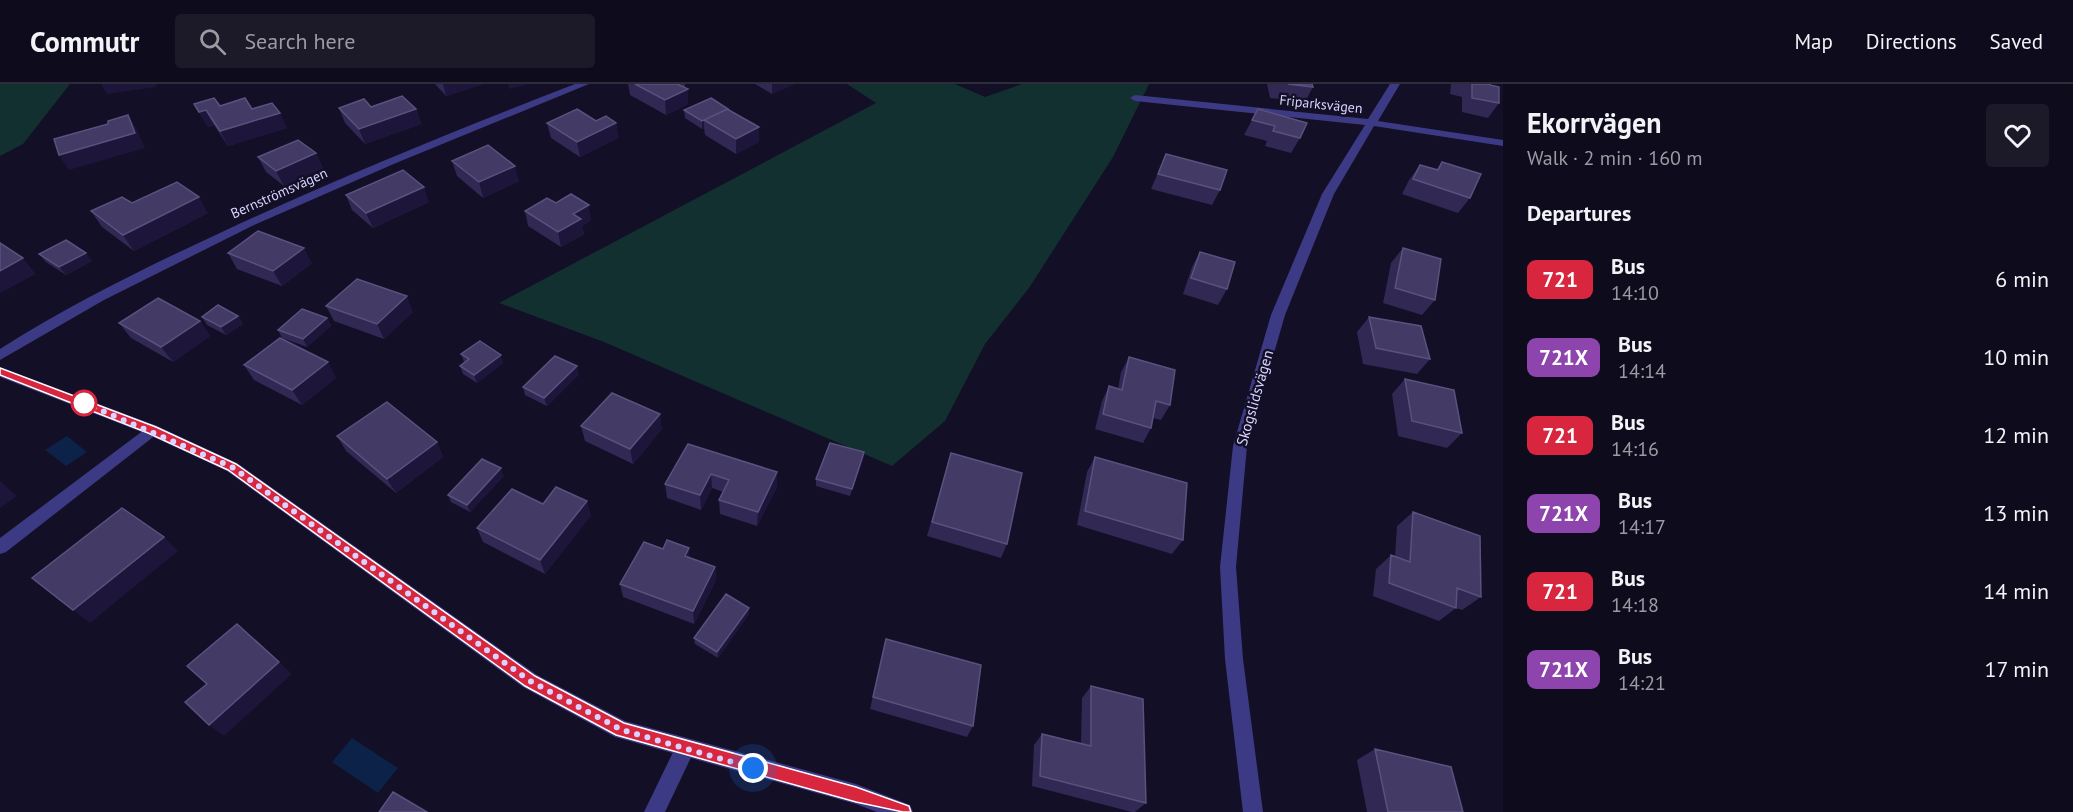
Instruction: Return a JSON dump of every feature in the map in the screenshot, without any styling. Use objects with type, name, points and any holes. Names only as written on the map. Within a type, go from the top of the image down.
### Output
[{"type":"street","name":"Bernströmsvägen","points":[[0,355],[48,323],[259,218],[445,136],[584,84]]},
{"type":"street","name":"Skogslidsvägen","points":[[1253,812],[1233,658],[1228,586],[1240,446],[1278,315],[1328,194],[1395,84]]},
{"type":"street","name":"Friparksvägen","points":[[1135,98],[1372,123],[1503,143]]},
{"type":"street","points":[[0,372],[152,430],[232,467],[530,681],[622,730],[856,794],[903,812]]},
{"type":"street","points":[[0,547],[152,430]]},
{"type":"street","points":[[654,812],[685,749]]},
{"type":"green space","points":[[0,84],[70,84],[23,144],[0,156]]},
{"type":"green space","points":[[847,84],[955,84],[985,97],[1022,84],[1149,84],[1113,157],[1029,288],[985,344],[945,421],[892,466],[604,342],[499,303],[876,103]]},
{"type":"water","points":[[67,436],[87,452],[66,466],[45,450]]},
{"type":"water","points":[[352,738],[398,768],[378,793],[332,762]]},
{"type":"building","points":[[635,84],[677,84],[688,89],[665,100]]},
{"type":"building","points":[[1288,84],[1312,84],[1313,87]]},
{"type":"building","points":[[1472,84],[1490,84],[1499,87],[1499,103],[1472,98]]},
{"type":"building","points":[[402,96],[416,109],[359,129],[339,108],[364,99],[371,107]]},
{"type":"building","points":[[214,98],[220,106],[245,98],[252,109],[272,103],[280,113],[220,131],[206,110],[199,112],[194,104]]},
{"type":"building","points":[[711,98],[728,109],[702,121],[684,110]]},
{"type":"building","points":[[577,109],[596,121],[606,116],[616,123],[577,142],[547,123]]},
{"type":"building","points":[[727,109],[759,127],[736,139],[704,120]]},
{"type":"building","points":[[1258,109],[1307,123],[1300,138],[1273,131],[1275,126],[1252,120]]},
{"type":"building","points":[[128,115],[135,133],[59,155],[54,139],[108,124],[108,121]]},
{"type":"building","points":[[298,140],[316,153],[276,171],[258,157]]},
{"type":"building","points":[[488,145],[515,166],[479,182],[452,161]]},
{"type":"building","points":[[1166,154],[1227,170],[1220,190],[1158,174]]},
{"type":"building","points":[[1442,162],[1481,174],[1470,198],[1413,179],[1420,165],[1438,170]]},
{"type":"building","points":[[403,170],[424,187],[366,213],[346,195]]},
{"type":"building","points":[[177,182],[199,197],[123,235],[91,211],[122,197],[132,203]]},
{"type":"building","points":[[571,194],[589,205],[573,214],[581,219],[558,232],[525,211],[547,198],[556,203]]},
{"type":"building","points":[[258,231],[304,248],[273,271],[228,253]]},
{"type":"building","points":[[66,240],[86,253],[59,267],[39,254]]},
{"type":"building","points":[[0,243],[23,258],[0,271]]},
{"type":"building","points":[[1403,248],[1441,259],[1435,300],[1395,288]]},
{"type":"building","points":[[1200,252],[1235,262],[1227,289],[1191,278]]},
{"type":"building","points":[[357,279],[407,296],[377,324],[326,306]]},
{"type":"building","points":[[158,298],[200,321],[161,347],[119,323]]},
{"type":"building","points":[[218,305],[238,316],[221,327],[202,317]]},
{"type":"building","points":[[302,309],[327,318],[303,339],[278,330]]},
{"type":"building","points":[[1369,317],[1421,326],[1430,359],[1376,348]]},
{"type":"building","points":[[280,338],[328,362],[292,390],[244,365]]},
{"type":"building","points":[[480,341],[501,355],[474,375],[460,366],[469,359],[461,354]]},
{"type":"building","points":[[555,356],[577,366],[544,398],[523,387]]},
{"type":"building","points":[[1129,357],[1175,370],[1170,405],[1156,401],[1151,428],[1103,414],[1109,386],[1122,390]]},
{"type":"building","points":[[1405,379],[1454,390],[1462,433],[1412,421]]},
{"type":"building","points":[[612,393],[660,414],[630,449],[581,426]]},
{"type":"building","points":[[387,402],[437,442],[387,479],[337,436]]},
{"type":"building","points":[[830,443],[864,452],[852,489],[816,479]]},
{"type":"building","points":[[688,444],[777,472],[758,512],[719,500],[729,480],[711,474],[700,495],[665,484]]},
{"type":"building","points":[[951,453],[1022,473],[1007,544],[932,522]]},
{"type":"building","points":[[1095,457],[1187,483],[1183,540],[1085,511]]},
{"type":"building","points":[[482,459],[501,468],[467,505],[448,495]]},
{"type":"building","points":[[556,487],[587,501],[540,560],[477,528],[512,489],[543,504]]},
{"type":"building","points":[[122,508],[164,537],[73,610],[32,578]]},
{"type":"building","points":[[1413,512],[1480,536],[1481,597],[1457,588],[1456,608],[1389,583],[1391,555],[1410,562]]},
{"type":"building","points":[[667,540],[689,548],[685,556],[715,567],[693,611],[620,584],[644,542],[663,549]]},
{"type":"building","points":[[726,594],[749,608],[717,652],[694,638]]},
{"type":"building","points":[[237,624],[279,662],[209,725],[185,702],[207,684],[187,666]]},
{"type":"building","points":[[886,639],[981,665],[973,726],[873,697]]},
{"type":"building","points":[[1091,686],[1143,699],[1146,803],[1040,776],[1042,734],[1091,746]]},
{"type":"building","points":[[1375,749],[1451,767],[1463,812],[1388,812]]},
{"type":"building","points":[[393,792],[427,812],[379,812]]},
{"type":"bus line","name":"721","points":[[0,372],[152,430],[232,467],[530,681],[622,730],[856,794],[903,812]]},
{"type":"route","points":[[84,403],[152,430],[232,467],[530,681],[622,730],[753,768]]}]
